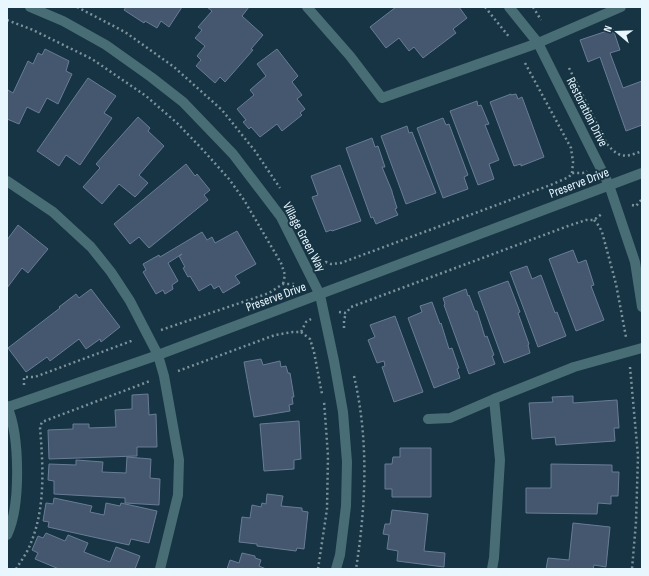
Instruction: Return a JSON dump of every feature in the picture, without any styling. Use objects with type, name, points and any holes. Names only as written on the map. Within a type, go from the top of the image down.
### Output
[{"type":"street","name":"Village Green Way","points":[[30,7],[63,21],[106,45],[152,77],[183,102],[233,154],[281,217],[320,295],[342,412],[347,462],[346,506],[336,569]]},
{"type":"street","points":[[307,7],[350,56],[382,98],[538,43],[621,7]]},
{"type":"street","name":"Restoration Drive","points":[[510,7],[538,43],[609,185],[635,262],[642,307]]},
{"type":"street","name":"Preserve Drive","points":[[8,407],[158,355],[609,185],[642,174]]},
{"type":"street","points":[[7,181],[53,212],[91,248],[111,272],[130,301],[158,355],[164,376],[179,460],[178,495],[160,569]]},
{"type":"street","points":[[428,419],[450,418],[574,367],[642,348]]},
{"type":"street","points":[[492,569],[500,460],[494,399]]},
{"type":"street","points":[[7,535],[10,528],[16,494],[17,464],[14,433],[8,407]]},
{"type":"path","points":[[485,7],[519,50],[571,148],[573,162],[572,173]]},
{"type":"path","points":[[533,7],[552,36]]},
{"type":"path","points":[[7,20],[33,30],[92,58],[146,96],[178,123],[224,173],[244,200],[282,263],[285,275],[283,284]]},
{"type":"path","points":[[566,62],[607,144],[615,153],[622,156],[629,156],[642,152]]},
{"type":"path","points":[[301,332],[306,322],[324,311],[346,313],[351,307],[568,226],[586,220],[594,220],[616,205],[625,203],[636,206],[642,199]]},
{"type":"path","points":[[594,220],[602,232],[616,284],[628,352],[638,456],[636,522],[632,569]]},
{"type":"path","points":[[16,569],[30,545],[38,520],[42,490],[43,463],[40,427],[42,422],[275,336],[293,332],[301,332],[310,339],[314,352],[324,401],[328,456],[327,509],[318,569]]},
{"type":"building","points":[[126,7],[182,7],[169,27],[161,21],[157,28],[145,21],[144,23],[124,10]]},
{"type":"building","points":[[207,7],[249,7],[242,16],[263,35],[251,49],[253,50],[225,82],[220,77],[215,83],[196,66],[201,60],[197,56],[205,46],[195,38],[202,30],[198,27],[212,11]]},
{"type":"building","points":[[396,7],[459,7],[467,18],[453,29],[456,33],[423,58],[414,47],[409,51],[399,38],[386,48],[370,27]]},
{"type":"building","points":[[613,29],[620,50],[610,53],[623,88],[642,81],[642,125],[626,131],[600,57],[588,62],[580,40]]},
{"type":"building","points":[[45,49],[69,61],[66,71],[72,74],[58,104],[47,98],[39,113],[27,107],[19,124],[7,119],[8,90],[13,93],[28,61],[33,64],[38,53],[42,55]]},
{"type":"building","points":[[277,49],[298,76],[292,82],[302,95],[297,99],[305,109],[300,113],[302,115],[282,131],[277,124],[260,137],[251,127],[249,129],[243,122],[246,120],[237,109],[254,95],[250,90],[266,76],[257,64]]},
{"type":"building","points":[[88,78],[116,96],[104,113],[112,118],[80,165],[66,155],[59,166],[37,151]]},
{"type":"building","points":[[511,94],[516,94],[518,99],[522,97],[544,157],[521,166],[521,164],[514,166],[490,102]]},
{"type":"building","points":[[477,101],[478,106],[481,105],[489,124],[485,125],[499,160],[489,164],[494,179],[478,185],[450,111]]},
{"type":"building","points":[[138,117],[150,128],[148,131],[164,146],[139,175],[148,183],[135,197],[119,184],[102,204],[83,187],[100,168],[96,164]]},
{"type":"building","points":[[443,118],[446,125],[449,124],[468,175],[464,177],[468,189],[443,198],[417,128]]},
{"type":"building","points":[[407,126],[409,133],[412,132],[436,193],[406,204],[381,136]]},
{"type":"building","points":[[372,138],[375,147],[378,146],[385,167],[382,167],[392,191],[397,208],[395,209],[398,215],[376,224],[373,217],[371,218],[346,148]]},
{"type":"building","points":[[186,164],[195,176],[197,174],[210,190],[204,195],[208,200],[149,248],[139,237],[130,244],[114,224]]},
{"type":"building","points":[[340,165],[361,221],[326,232],[312,197],[318,195],[311,176]]},
{"type":"building","points":[[18,225],[48,249],[28,273],[22,268],[7,288],[7,240]]},
{"type":"building","points":[[237,231],[256,264],[235,276],[240,283],[223,293],[219,286],[214,289],[211,284],[199,291],[183,268],[185,267],[179,256],[182,254],[168,263],[178,281],[172,285],[173,289],[165,294],[163,290],[156,294],[143,272],[146,270],[143,264],[159,255],[160,257],[202,232],[207,240],[212,237],[215,243]]},
{"type":"building","points":[[573,250],[578,263],[586,260],[594,285],[591,286],[604,320],[576,331],[549,259]]},
{"type":"building","points":[[527,266],[532,279],[541,275],[555,313],[557,312],[566,336],[538,347],[510,272]]},
{"type":"building","points":[[508,281],[520,312],[518,313],[529,344],[530,353],[504,363],[478,292]]},
{"type":"building","points":[[91,289],[120,327],[101,342],[100,339],[86,349],[79,339],[50,361],[47,357],[26,372],[8,348],[76,294],[79,298]]},
{"type":"building","points":[[466,289],[475,311],[477,311],[485,337],[487,336],[494,355],[492,356],[495,364],[469,374],[444,305],[443,298]]},
{"type":"building","points":[[432,302],[440,324],[441,323],[449,349],[452,348],[459,368],[457,369],[460,378],[434,388],[408,318],[422,312],[420,306]]},
{"type":"building","points":[[395,316],[423,392],[394,402],[382,367],[385,366],[384,361],[377,363],[368,340],[375,337],[370,325]]},
{"type":"building","points":[[261,359],[263,365],[280,361],[281,367],[286,366],[288,373],[290,373],[294,397],[292,397],[293,404],[289,405],[290,411],[254,417],[244,362]]},
{"type":"building","points":[[148,394],[149,415],[156,414],[157,447],[137,447],[137,456],[49,459],[48,430],[73,429],[73,424],[89,424],[89,428],[116,427],[115,410],[132,409],[132,395]]},
{"type":"building","points":[[573,396],[573,403],[617,400],[619,428],[614,428],[615,441],[556,445],[555,437],[532,439],[529,403],[553,402],[552,397]]},
{"type":"building","points":[[299,421],[301,459],[294,460],[294,469],[264,471],[260,424]]},
{"type":"building","points":[[400,448],[431,448],[431,497],[392,497],[392,489],[385,489],[385,464],[392,464],[393,457],[400,457]]},
{"type":"building","points":[[127,457],[151,459],[150,478],[160,479],[159,505],[125,503],[125,498],[54,494],[54,481],[48,480],[49,464],[76,465],[76,460],[103,462],[102,472],[126,473]]},
{"type":"building","points":[[551,464],[612,465],[612,472],[619,472],[618,496],[611,496],[611,504],[598,503],[597,514],[526,513],[526,488],[551,488]]},
{"type":"building","points":[[267,494],[283,496],[281,506],[302,508],[302,511],[308,512],[304,549],[297,548],[296,551],[239,542],[242,517],[250,518],[252,505],[261,507],[262,503],[266,504]]},
{"type":"building","points":[[54,498],[92,506],[90,512],[104,515],[106,503],[120,506],[121,503],[157,511],[149,543],[131,539],[129,545],[48,527],[49,522],[43,521],[46,503],[53,504]]},
{"type":"building","points":[[392,510],[428,514],[424,551],[445,553],[444,567],[397,561],[398,551],[387,549],[389,535],[383,534],[385,524],[390,524]]},
{"type":"building","points":[[573,523],[610,527],[606,567],[594,565],[593,569],[546,569],[548,558],[569,560]]},
{"type":"building","points":[[46,533],[65,541],[68,535],[88,543],[84,552],[110,562],[116,547],[140,556],[135,569],[59,569],[35,559],[38,553],[32,550],[38,536],[43,538]]},
{"type":"building","points":[[242,553],[255,556],[255,558],[261,560],[259,566],[266,569],[227,569],[230,560],[239,563]]}]
